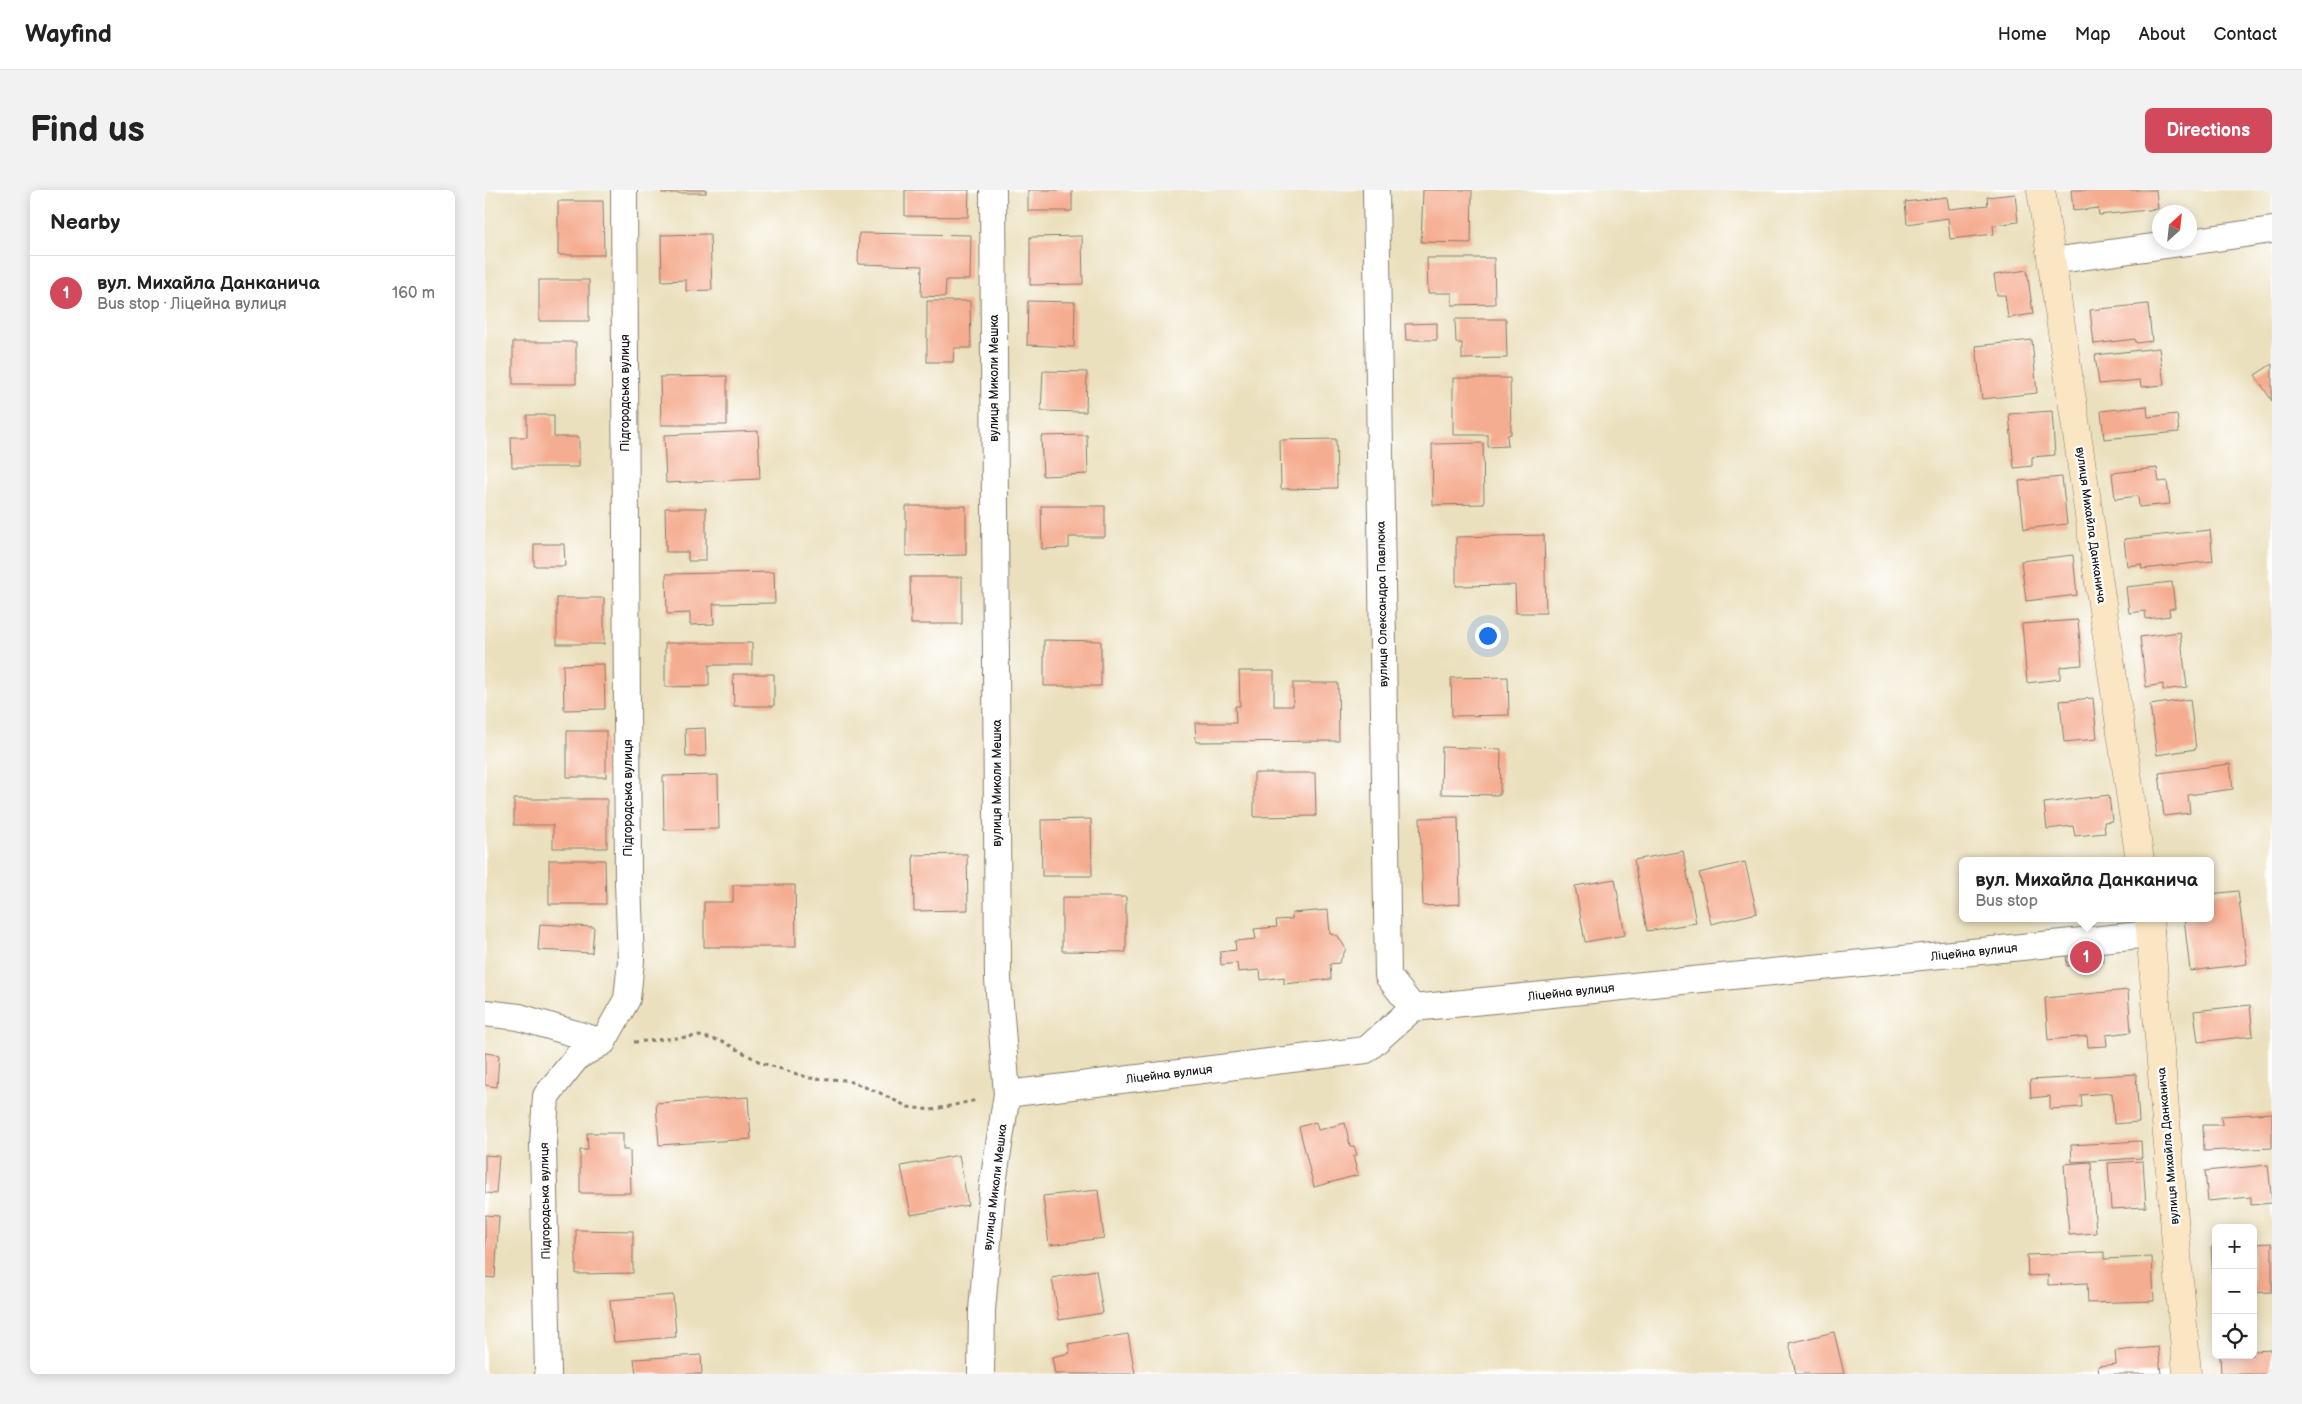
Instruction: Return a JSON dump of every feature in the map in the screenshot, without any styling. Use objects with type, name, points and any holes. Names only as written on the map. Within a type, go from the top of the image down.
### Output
[{"type":"street","name":"Підгородська вулиця","points":[[548,1374],[543,1144],[546,1096],[577,1058],[603,1042],[627,999],[631,960],[628,882],[625,190]]},
{"type":"street","name":"вулиця Миколи Мешка","points":[[981,1374],[982,1310],[993,1183],[1007,1094],[998,980],[993,190]]},
{"type":"street","name":"вулиця Олександра Павлюка","points":[[1376,190],[1388,976],[1413,1008]]},
{"type":"street","name":"вулиця Михайла Данканича","points":[[2041,190],[2139,857]]},
{"type":"street","points":[[2197,241],[2272,230]]},
{"type":"street","points":[[2052,261],[2152,247]]},
{"type":"street","name":"Ліцейна вулиця","points":[[1007,1094],[1366,1050],[1413,1008],[2150,926]]},
{"type":"street","name":"вулиця Михайла Данканича","points":[[2150,926],[2187,1374]]},
{"type":"street","points":[[485,1013],[519,1017],[603,1042]]},
{"type":"path","points":[[603,1042],[640,1042],[699,1036],[722,1042],[762,1063],[810,1078],[846,1080],[879,1092],[908,1107],[923,1109],[931,1110],[1007,1094]]},
{"type":"building","points":[[662,190],[706,190],[706,193],[662,193]]},
{"type":"building","points":[[905,190],[969,190],[968,217],[905,216]]},
{"type":"building","points":[[1028,190],[1072,190],[1072,211],[1028,211]]},
{"type":"building","points":[[1423,190],[1472,190],[1471,243],[1421,242]]},
{"type":"building","points":[[2071,190],[2156,190],[2158,205],[2152,205],[2152,210],[2099,215],[2098,208],[2073,211]]},
{"type":"building","points":[[2015,194],[2018,222],[1993,225],[1994,234],[1950,239],[1948,218],[1907,224],[1905,202],[1947,197],[1949,209],[1988,205],[1987,197]]},
{"type":"building","points":[[558,201],[603,201],[604,255],[558,255]]},
{"type":"building","points":[[859,233],[971,235],[970,280],[946,280],[945,297],[921,296],[922,266],[858,264]]},
{"type":"building","points":[[710,234],[712,290],[686,291],[686,280],[662,281],[661,235]]},
{"type":"building","points":[[1082,236],[1083,284],[1030,285],[1030,237]]},
{"type":"building","points":[[1427,258],[1494,258],[1495,304],[1452,305],[1452,293],[1428,293]]},
{"type":"building","points":[[2027,270],[2033,314],[2008,318],[2005,295],[1997,295],[1994,275]]},
{"type":"building","points":[[539,280],[589,280],[589,321],[539,321]]},
{"type":"building","points":[[927,301],[970,301],[971,348],[954,348],[953,362],[927,362]]},
{"type":"building","points":[[1028,301],[1075,302],[1074,347],[1027,345]]},
{"type":"building","points":[[2148,304],[2152,341],[2136,343],[2135,339],[2094,344],[2090,310]]},
{"type":"building","points":[[1455,319],[1506,319],[1507,358],[1462,359],[1462,343],[1456,343]]},
{"type":"building","points":[[1437,323],[1437,340],[1406,340],[1405,324]]},
{"type":"building","points":[[2032,340],[2037,393],[1982,399],[1976,346]]},
{"type":"building","points":[[513,342],[576,342],[576,384],[513,384]]},
{"type":"building","points":[[2159,348],[2164,385],[2141,387],[2140,380],[2099,384],[2095,355]]},
{"type":"building","points":[[2272,364],[2272,401],[2255,375]]},
{"type":"building","points":[[1043,371],[1087,372],[1086,412],[1041,411]]},
{"type":"building","points":[[727,376],[727,425],[661,425],[660,377]]},
{"type":"building","points":[[1453,378],[1510,378],[1511,434],[1507,435],[1508,446],[1488,447],[1488,435],[1453,435]]},
{"type":"building","points":[[2147,406],[2148,417],[2177,414],[2179,432],[2104,439],[2101,411]]},
{"type":"building","points":[[2052,411],[2055,455],[2032,457],[2032,466],[2014,468],[2009,414]]},
{"type":"building","points":[[527,415],[554,415],[554,437],[579,437],[579,467],[512,467],[511,437],[527,437]]},
{"type":"building","points":[[758,431],[760,479],[666,483],[664,435]]},
{"type":"building","points":[[1087,435],[1088,474],[1043,476],[1041,436]]},
{"type":"building","points":[[1336,439],[1337,488],[1281,489],[1280,440]]},
{"type":"building","points":[[1483,443],[1484,504],[1433,505],[1432,444]]},
{"type":"building","points":[[2157,468],[2159,482],[2167,481],[2170,504],[2139,507],[2138,496],[2115,499],[2112,473]]},
{"type":"building","points":[[2062,477],[2067,524],[2024,529],[2019,481]]},
{"type":"building","points":[[906,506],[966,506],[966,555],[906,556]]},
{"type":"building","points":[[1041,506],[1105,506],[1105,537],[1069,537],[1069,548],[1042,549]]},
{"type":"building","points":[[665,508],[706,508],[706,561],[688,561],[688,552],[666,552]]},
{"type":"building","points":[[2210,530],[2213,561],[2142,569],[2141,564],[2127,566],[2124,539]]},
{"type":"building","points":[[1544,535],[1546,613],[1516,613],[1515,585],[1456,586],[1456,537]]},
{"type":"building","points":[[534,544],[564,544],[565,566],[534,566]]},
{"type":"building","points":[[2073,555],[2077,595],[2026,601],[2021,561]]},
{"type":"building","points":[[774,572],[775,603],[713,604],[714,624],[690,625],[690,613],[667,614],[666,574]]},
{"type":"building","points":[[910,577],[962,577],[962,624],[911,624]]},
{"type":"building","points":[[2172,582],[2175,608],[2169,609],[2170,616],[2146,619],[2145,611],[2129,613],[2126,587]]},
{"type":"building","points":[[557,598],[604,598],[604,644],[557,644]]},
{"type":"building","points":[[2078,620],[2082,665],[2060,667],[2060,679],[2027,683],[2022,624]]},
{"type":"building","points":[[2180,632],[2187,687],[2163,690],[2163,684],[2146,687],[2140,637]]},
{"type":"building","points":[[1044,640],[1101,641],[1101,686],[1044,686]]},
{"type":"building","points":[[665,643],[752,643],[752,665],[709,665],[709,686],[665,687]]},
{"type":"building","points":[[604,664],[605,709],[564,710],[563,665]]},
{"type":"building","points":[[1239,671],[1274,671],[1274,706],[1293,706],[1293,683],[1338,683],[1339,741],[1196,742],[1195,723],[1236,723],[1235,706],[1240,706]]},
{"type":"building","points":[[733,674],[774,674],[774,706],[734,706]]},
{"type":"building","points":[[1508,677],[1509,715],[1452,716],[1451,678]]},
{"type":"building","points":[[2093,698],[2097,739],[2064,742],[2060,701]]},
{"type":"building","points":[[2190,699],[2196,749],[2157,755],[2150,705]]},
{"type":"building","points":[[705,728],[706,756],[686,757],[685,729]]},
{"type":"building","points":[[567,731],[606,731],[606,777],[567,777]]},
{"type":"building","points":[[1442,747],[1501,749],[1500,795],[1441,794]]},
{"type":"building","points":[[2230,764],[2233,789],[2188,795],[2190,813],[2164,816],[2159,773]]},
{"type":"building","points":[[1254,773],[1315,773],[1316,816],[1254,817]]},
{"type":"building","points":[[718,775],[719,829],[664,830],[663,776]]},
{"type":"building","points":[[2109,795],[2112,821],[2104,822],[2105,833],[2075,836],[2073,826],[2047,829],[2044,803]]},
{"type":"building","points":[[514,799],[607,799],[607,848],[553,848],[553,825],[514,825]]},
{"type":"building","points":[[1458,817],[1460,904],[1423,906],[1420,818]]},
{"type":"building","points":[[1091,819],[1092,876],[1042,876],[1041,820]]},
{"type":"building","points":[[1683,851],[1696,923],[1647,931],[1634,860]]},
{"type":"building","points":[[967,854],[968,910],[914,911],[913,855]]},
{"type":"building","points":[[549,860],[605,860],[606,904],[549,904]]},
{"type":"building","points":[[1745,862],[1757,913],[1711,924],[1699,873]]},
{"type":"building","points":[[1615,879],[1625,935],[1585,942],[1575,886]]},
{"type":"building","points":[[733,885],[795,885],[796,947],[704,947],[704,902],[733,902]]},
{"type":"building","points":[[2238,891],[2247,964],[2190,971],[2184,922],[2214,922],[2214,894]]},
{"type":"building","points":[[1062,897],[1126,897],[1126,952],[1062,951]]},
{"type":"building","points":[[1328,910],[1330,934],[1338,936],[1346,949],[1339,963],[1330,964],[1331,979],[1284,984],[1284,977],[1261,980],[1260,970],[1238,972],[1237,963],[1221,965],[1220,952],[1236,950],[1235,941],[1256,939],[1254,929],[1277,927],[1276,920],[1292,919],[1292,913]]},
{"type":"building","points":[[540,924],[594,927],[592,953],[538,950]]},
{"type":"building","points":[[2102,948],[2103,962],[2067,966],[2066,951]]},
{"type":"building","points":[[2128,990],[2131,1032],[2106,1035],[2107,1046],[2088,1047],[2087,1036],[2048,1040],[2045,998]]},
{"type":"building","points":[[2250,1005],[2253,1036],[2198,1042],[2194,1011]]},
{"type":"building","points":[[485,1053],[499,1055],[497,1087],[485,1085]]},
{"type":"building","points":[[2136,1074],[2139,1122],[2114,1124],[2112,1093],[2081,1095],[2082,1107],[2050,1109],[2050,1096],[2031,1098],[2030,1080]]},
{"type":"building","points":[[748,1097],[751,1139],[659,1145],[656,1103]]},
{"type":"building","points":[[2272,1113],[2272,1148],[2204,1151],[2203,1125],[2222,1125],[2221,1116]]},
{"type":"building","points":[[1316,1122],[1318,1130],[1345,1123],[1350,1146],[1354,1146],[1357,1155],[1353,1156],[1358,1175],[1314,1187],[1299,1127]]},
{"type":"building","points":[[587,1133],[623,1133],[623,1150],[630,1150],[631,1193],[580,1193],[580,1150],[588,1150]]},
{"type":"building","points":[[2141,1141],[2142,1158],[2072,1162],[2071,1145]]},
{"type":"building","points":[[485,1155],[499,1156],[496,1194],[485,1193]]},
{"type":"building","points":[[959,1155],[968,1205],[911,1215],[901,1166]]},
{"type":"building","points":[[2143,1161],[2146,1207],[2111,1209],[2108,1163]]},
{"type":"building","points":[[2091,1162],[2096,1233],[2069,1235],[2064,1164]]},
{"type":"building","points":[[2268,1165],[2272,1203],[2251,1205],[2251,1197],[2208,1201],[2205,1171]]},
{"type":"building","points":[[1098,1190],[1104,1238],[1049,1245],[1043,1196]]},
{"type":"building","points":[[485,1215],[499,1216],[495,1278],[485,1277]]},
{"type":"building","points":[[576,1230],[633,1231],[633,1273],[576,1274]]},
{"type":"building","points":[[2272,1243],[2272,1292],[2257,1293],[2257,1244]]},
{"type":"building","points":[[2104,1252],[2104,1259],[2152,1257],[2154,1301],[2088,1303],[2087,1283],[2048,1285],[2048,1275],[2028,1276],[2027,1255]]},
{"type":"building","points":[[1096,1270],[1103,1313],[1059,1320],[1052,1278]]},
{"type":"building","points":[[673,1295],[676,1337],[614,1342],[610,1300]]},
{"type":"building","points":[[1834,1332],[1844,1374],[1796,1374],[1789,1343]]},
{"type":"building","points":[[1128,1334],[1135,1374],[1055,1374],[1052,1357],[1070,1353],[1068,1344]]},
{"type":"building","points":[[2158,1347],[2161,1374],[2099,1374],[2098,1366],[2116,1364],[2115,1351]]},
{"type":"building","points":[[2272,1350],[2272,1370],[2269,1370],[2269,1374],[2221,1374],[2220,1359],[2257,1359],[2257,1351]]},
{"type":"building","points":[[701,1355],[702,1374],[636,1374],[634,1359]]},
{"type":"place","name":"вул. Михайла Данканича","points":[[2086,957]]}]
